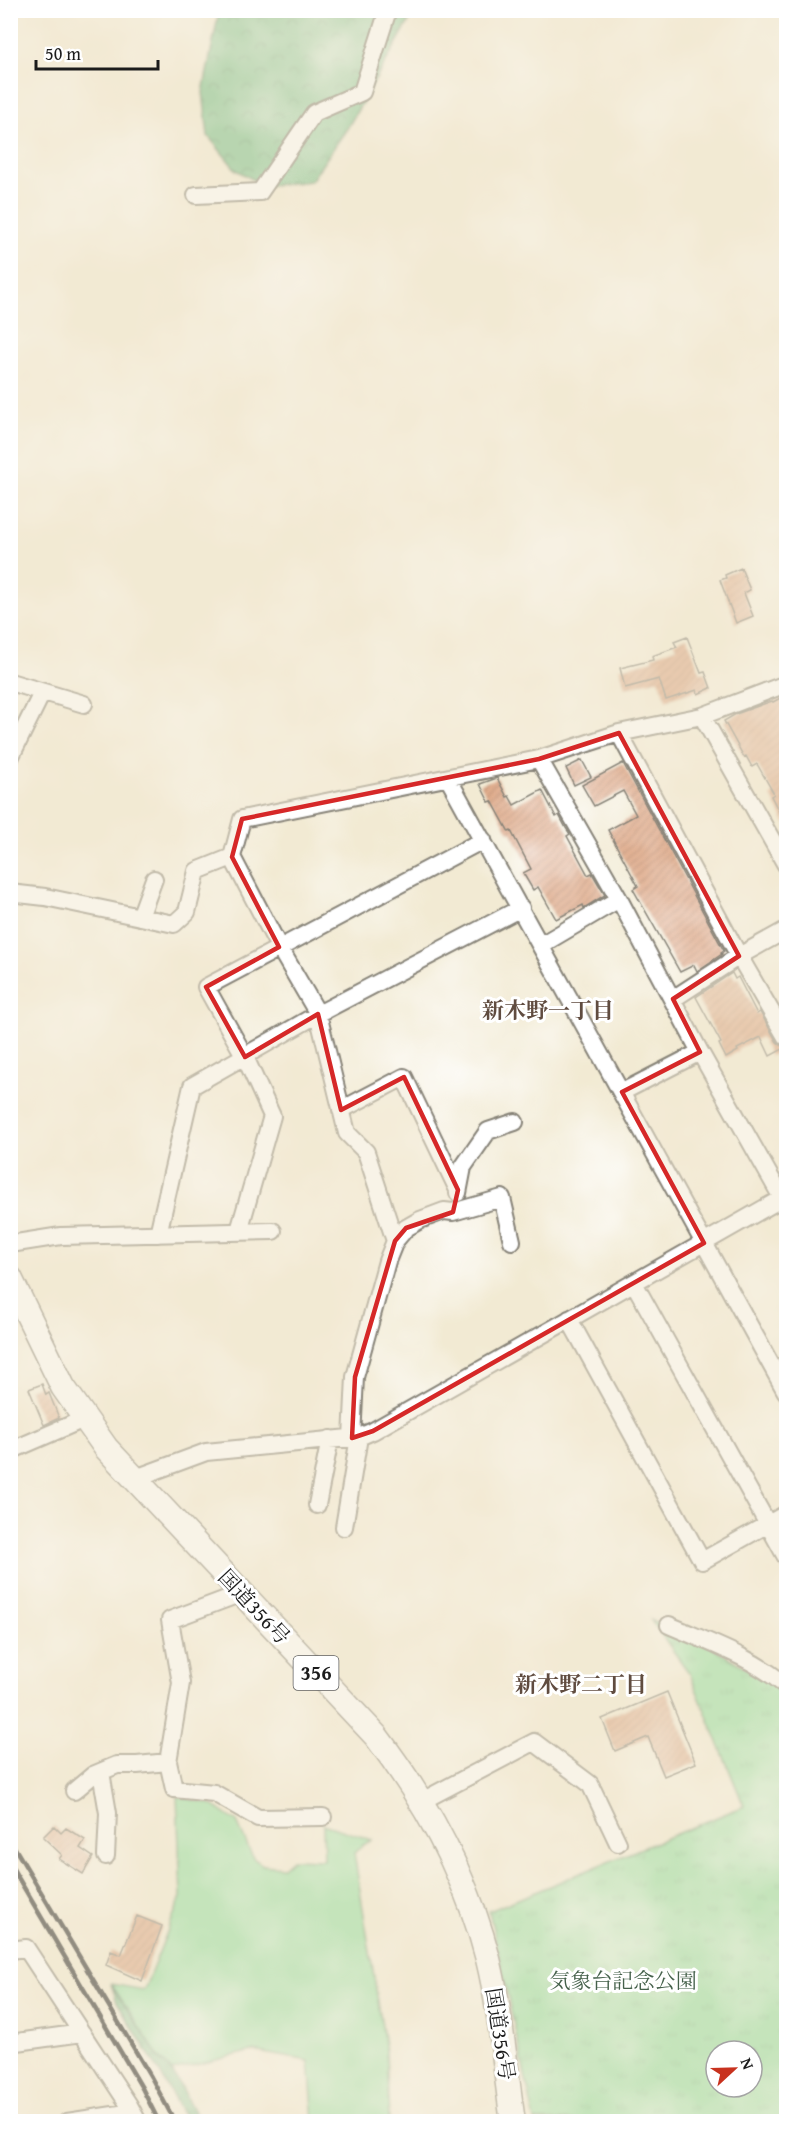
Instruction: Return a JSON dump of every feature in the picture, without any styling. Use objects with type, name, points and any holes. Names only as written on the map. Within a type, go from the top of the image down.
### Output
[{"type":"highway","name":"国道356号","points":[[10,1278],[48,1359],[84,1419],[133,1479],[376,1736],[422,1801],[454,1863],[480,1931],[488,1961],[513,2121]]},
{"type":"street","points":[[196,195],[260,192],[314,113],[363,92],[388,10]]},
{"type":"street","points":[[10,682],[84,704]]},
{"type":"street","points":[[395,1241],[366,1152],[347,1133],[318,1014],[279,947],[232,857],[242,819],[539,759],[619,733],[702,716],[786,685]]},
{"type":"street","points":[[10,758],[42,693]]},
{"type":"street","points":[[702,716],[786,866]]},
{"type":"street","points":[[619,733],[739,956],[786,1037]]},
{"type":"street","points":[[133,1479],[206,1452],[355,1437],[373,1431],[785,1199],[700,1052],[619,899],[539,759]]},
{"type":"street","points":[[448,778],[786,1392]]},
{"type":"street","points":[[239,1231],[272,1116],[245,1057],[206,987],[483,840]]},
{"type":"street","points":[[10,893],[45,897],[174,924],[188,912],[197,871],[232,857]]},
{"type":"street","points":[[140,917],[154,879]]},
{"type":"street","points":[[541,945],[619,899]]},
{"type":"street","points":[[158,1234],[192,1086],[318,1014],[521,908]]},
{"type":"street","points":[[672,999],[739,956],[786,930]]},
{"type":"street","points":[[622,1092],[700,1052]]},
{"type":"street","points":[[341,1110],[404,1077],[458,1190]]},
{"type":"street","points":[[453,1212],[463,1167],[488,1131],[515,1122]]},
{"type":"street","points":[[344,1527],[355,1437],[355,1377],[387,1261],[395,1241],[406,1228],[420,1220],[444,1211],[453,1212],[502,1198],[512,1241]]},
{"type":"street","points":[[10,1244],[61,1236],[273,1231]]},
{"type":"street","points":[[634,1283],[786,1557]]},
{"type":"street","points":[[569,1319],[702,1561],[786,1514]]},
{"type":"street","points":[[10,1450],[84,1419]]},
{"type":"street","points":[[317,1505],[330,1439]]},
{"type":"street","points":[[242,1593],[170,1620],[181,1683],[168,1762],[174,1789],[214,1793],[258,1818],[323,1817]]},
{"type":"street","points":[[669,1625],[744,1657],[768,1671],[786,1686]]},
{"type":"street","points":[[422,1801],[534,1742],[590,1784],[618,1844]]},
{"type":"street","points":[[74,1791],[93,1775],[117,1765],[168,1762]]},
{"type":"street","points":[[101,1772],[108,1813],[106,1856]]},
{"type":"street","points":[[10,1950],[26,1948],[135,2117],[67,2121]]},
{"type":"street","points":[[10,2043],[82,2033]]},
{"type":"highlighted area","points":[[619,733],[739,956],[673,999],[700,1052],[622,1092],[704,1243],[373,1431],[352,1438],[355,1377],[395,1241],[406,1228],[453,1212],[458,1190],[404,1077],[341,1110],[318,1014],[245,1057],[206,987],[279,947],[232,857],[242,819],[539,759]]},
{"type":"green space","points":[[219,11],[412,11],[410,20],[348,127],[311,181],[264,186],[236,170],[208,136],[203,92]]},
{"type":"green space","name":"気象台記念公園","points":[[651,1620],[698,1638],[778,1688],[786,1702],[786,2121],[535,2121],[489,1911],[744,1806],[690,1674]]},
{"type":"green space","points":[[177,1796],[211,1804],[237,1822],[253,1858],[263,1865],[283,1867],[292,1859],[324,1860],[323,1824],[372,1840],[354,1853],[386,2051],[389,2121],[314,2121],[309,2061],[252,2051],[172,2071],[160,2059],[111,1984],[144,1990],[181,1897]]},
{"type":"green space","points":[[111,1984],[160,2059],[172,2071],[199,2121],[186,2121],[117,2002]]},
{"type":"building","points":[[741,568],[750,590],[744,593],[753,616],[736,623],[720,580],[726,578],[725,575]]},
{"type":"building","points":[[687,637],[701,673],[705,672],[711,688],[698,694],[697,690],[666,700],[659,679],[625,688],[620,668],[653,660],[652,656],[677,647],[674,642]]},
{"type":"building","points":[[786,695],[786,781],[782,784],[784,788],[786,787],[786,825],[771,796],[774,794],[757,764],[752,767],[746,756],[744,757],[724,721],[736,714],[773,702]]},
{"type":"building","points":[[582,760],[591,777],[574,785],[566,768]]},
{"type":"building","points":[[623,763],[724,951],[697,971],[694,965],[680,972],[633,889],[638,886],[608,830],[636,815],[623,791],[594,806],[582,785]]},
{"type":"building","points":[[497,778],[514,805],[542,790],[556,817],[559,815],[570,834],[567,836],[588,875],[592,873],[605,895],[584,908],[583,905],[556,919],[538,887],[533,890],[523,873],[531,869],[511,831],[509,832],[492,801],[489,802],[480,784]]},
{"type":"building","points":[[732,973],[735,979],[738,977],[757,1014],[760,1012],[777,1042],[785,1048],[770,1056],[761,1037],[737,1049],[738,1051],[726,1058],[719,1044],[721,1043],[696,997]]},
{"type":"building","points":[[42,1384],[46,1395],[49,1393],[59,1418],[44,1425],[29,1389]]},
{"type":"building","points":[[667,1692],[696,1763],[664,1776],[648,1737],[615,1751],[602,1719]]},
{"type":"building","points":[[54,1826],[61,1833],[66,1828],[85,1840],[80,1848],[93,1857],[83,1874],[59,1859],[62,1855],[43,1837]]},
{"type":"building","points":[[137,1916],[162,1926],[142,1981],[106,1965],[111,1951],[121,1955]]},
{"type":"railway","points":[[10,1840],[151,2077],[175,2122]]},
{"type":"railway","points":[[10,1864],[142,2088],[159,2122]]},
{"type":"district","name":"新木野一丁目","points":[[548,1010]]},
{"type":"district","name":"新木野二丁目","points":[[581,1684]]}]
